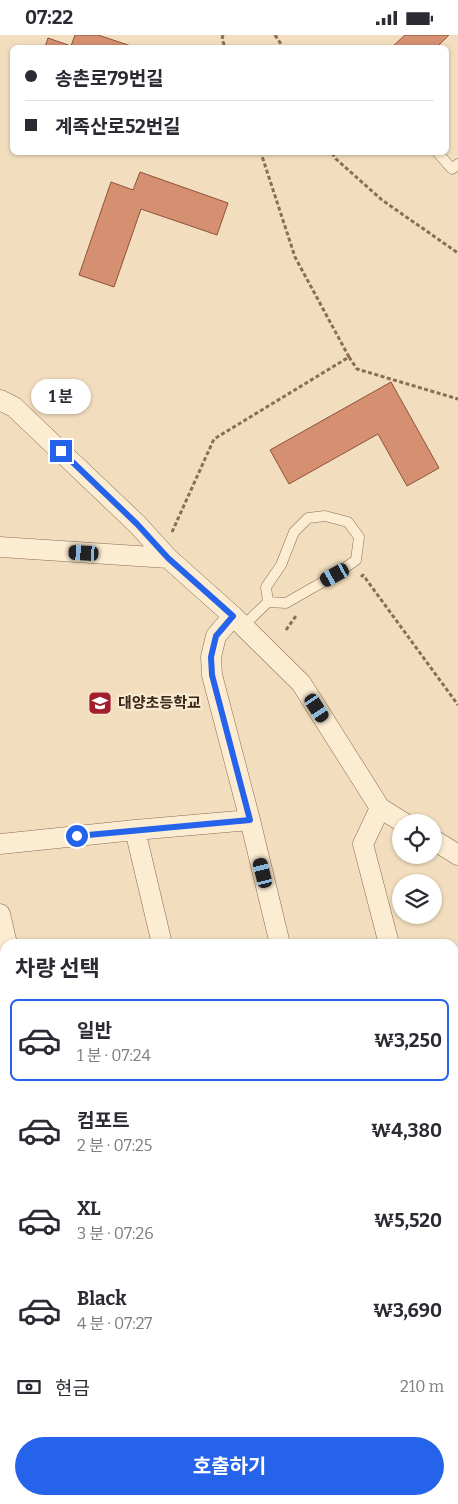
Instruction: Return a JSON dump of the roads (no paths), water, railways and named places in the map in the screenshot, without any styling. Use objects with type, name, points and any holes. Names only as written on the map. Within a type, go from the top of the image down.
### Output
[{"type":"street","points":[[0,400],[14,407],[42,433],[137,524],[168,558],[238,621],[300,683],[380,808],[392,816]]},
{"type":"street","points":[[0,547],[168,558]]},
{"type":"street","points":[[238,621],[216,636],[211,657],[212,675],[279,939]]},
{"type":"street","points":[[380,808],[363,844],[388,939]]},
{"type":"street","points":[[0,844],[250,820]]},
{"type":"street","points":[[135,830],[161,939]]},
{"type":"street","points":[[442,845],[458,855]]},
{"type":"street","points":[[0,914],[6,939]]},
{"type":"lane","points":[[440,155],[452,169],[458,163]]},
{"type":"lane","points":[[238,621],[268,602],[286,603],[335,575],[356,560],[359,537],[348,522],[326,516],[308,518],[294,532],[281,565],[266,587],[268,602]]},
{"type":"place","name":"대양초등학교","points":[[100,703]]}]
